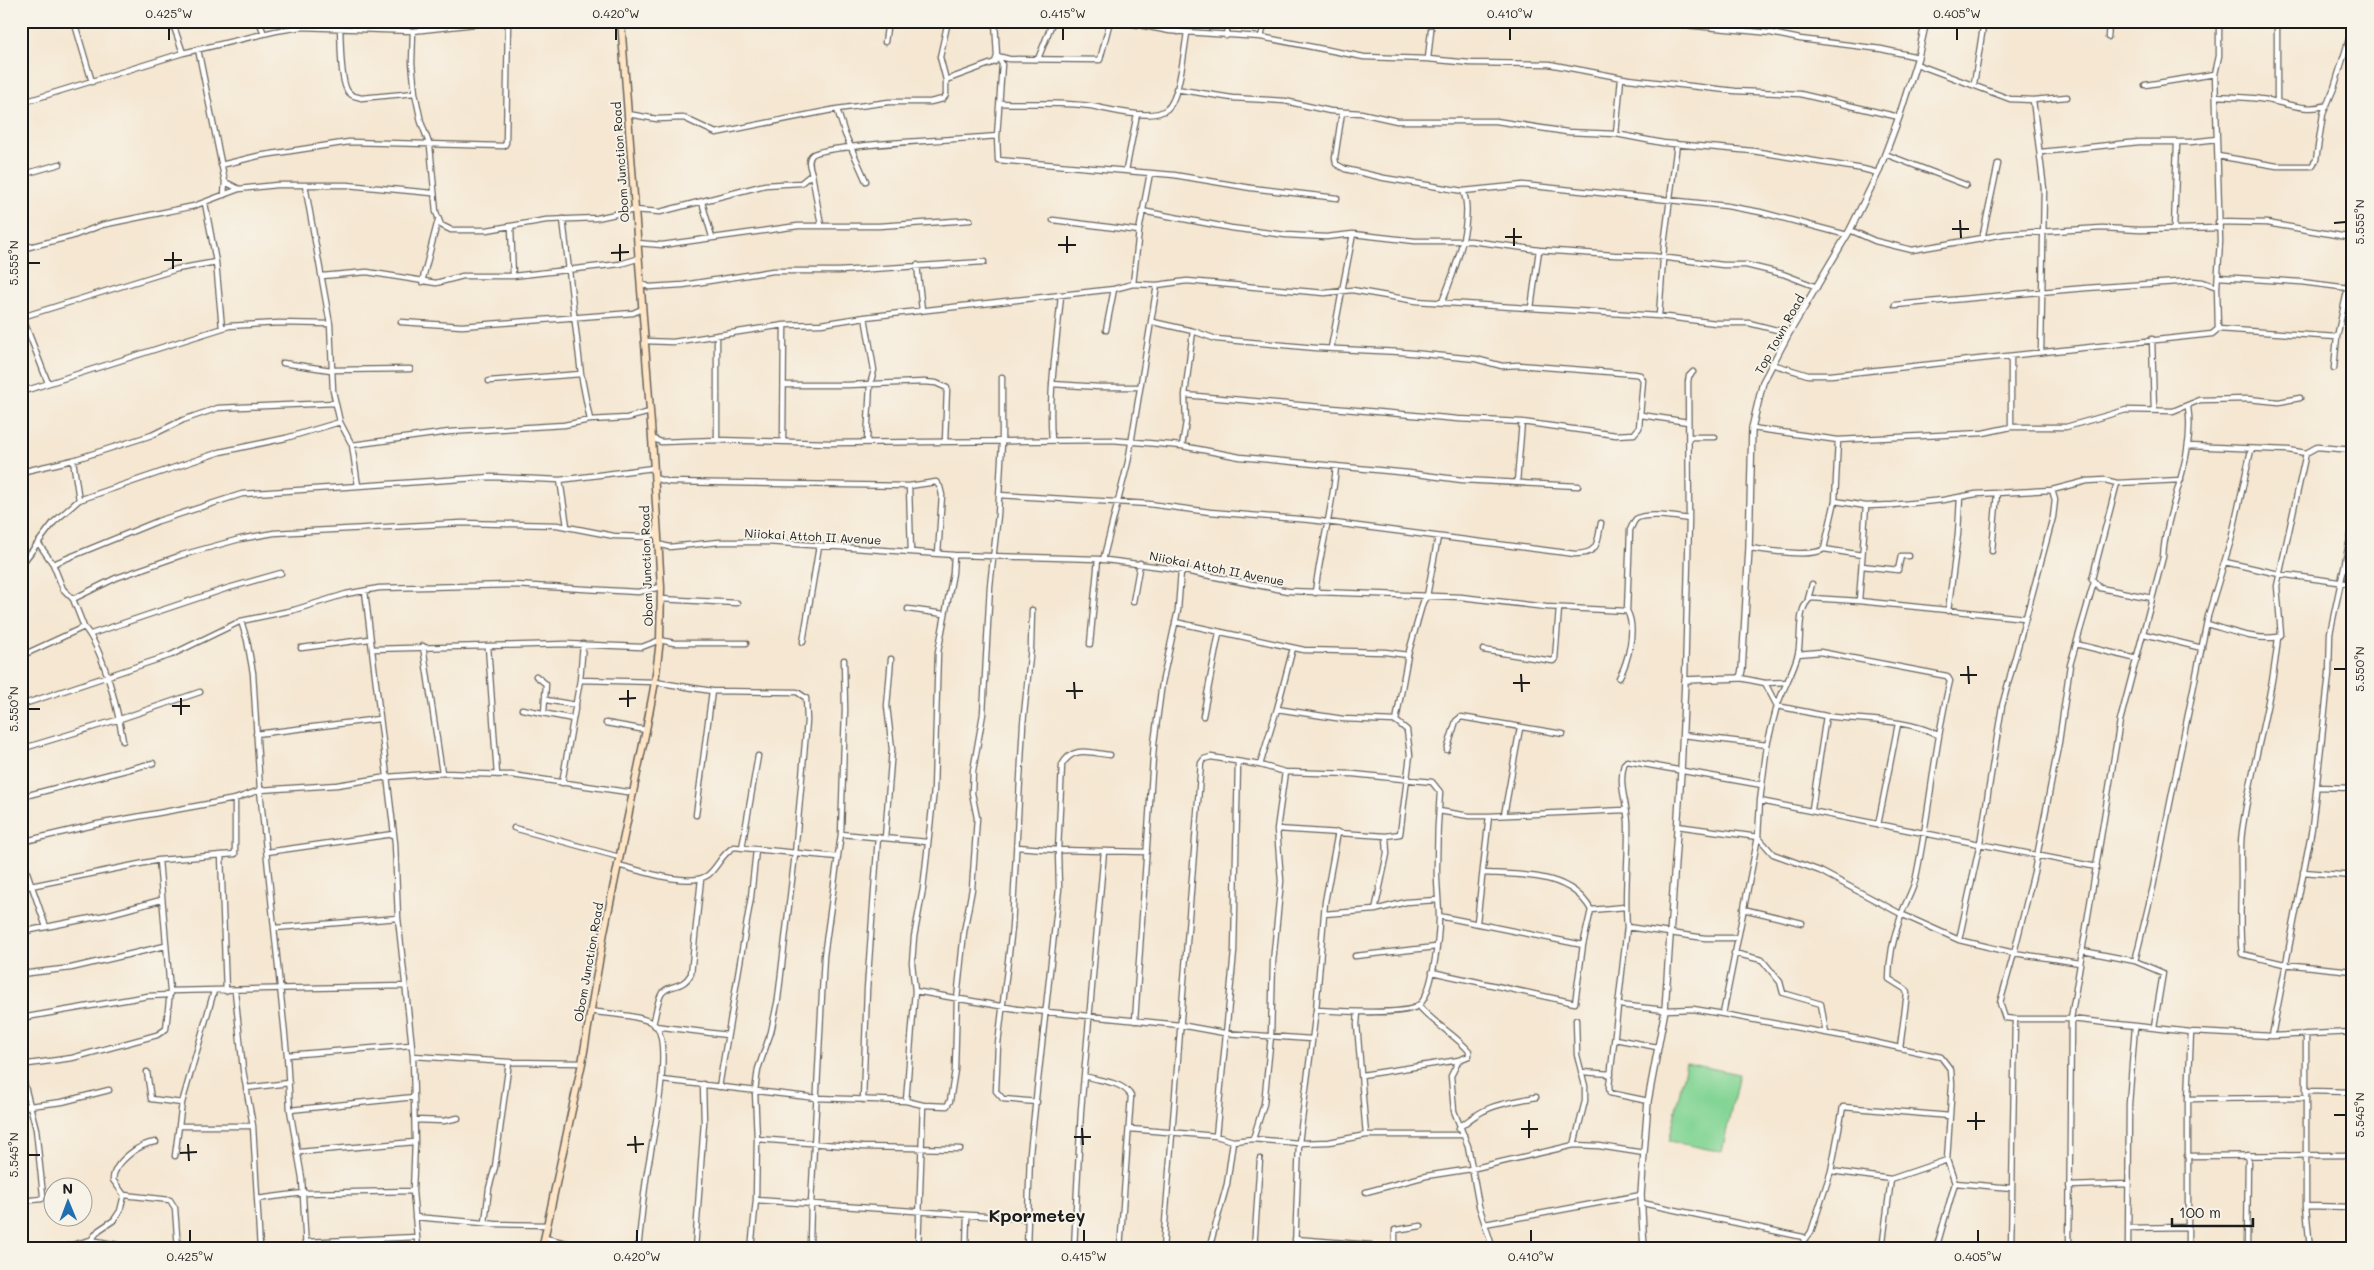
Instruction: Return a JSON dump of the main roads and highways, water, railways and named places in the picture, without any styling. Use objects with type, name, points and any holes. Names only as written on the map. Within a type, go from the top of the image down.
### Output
[{"type":"main road","name":"Obom Junction Road","points":[[542,1249],[582,1063],[618,864],[655,682],[660,640],[661,587],[654,468],[621,21]]},
{"type":"district","name":"Kpormetey","points":[[1037,1215]]}]
